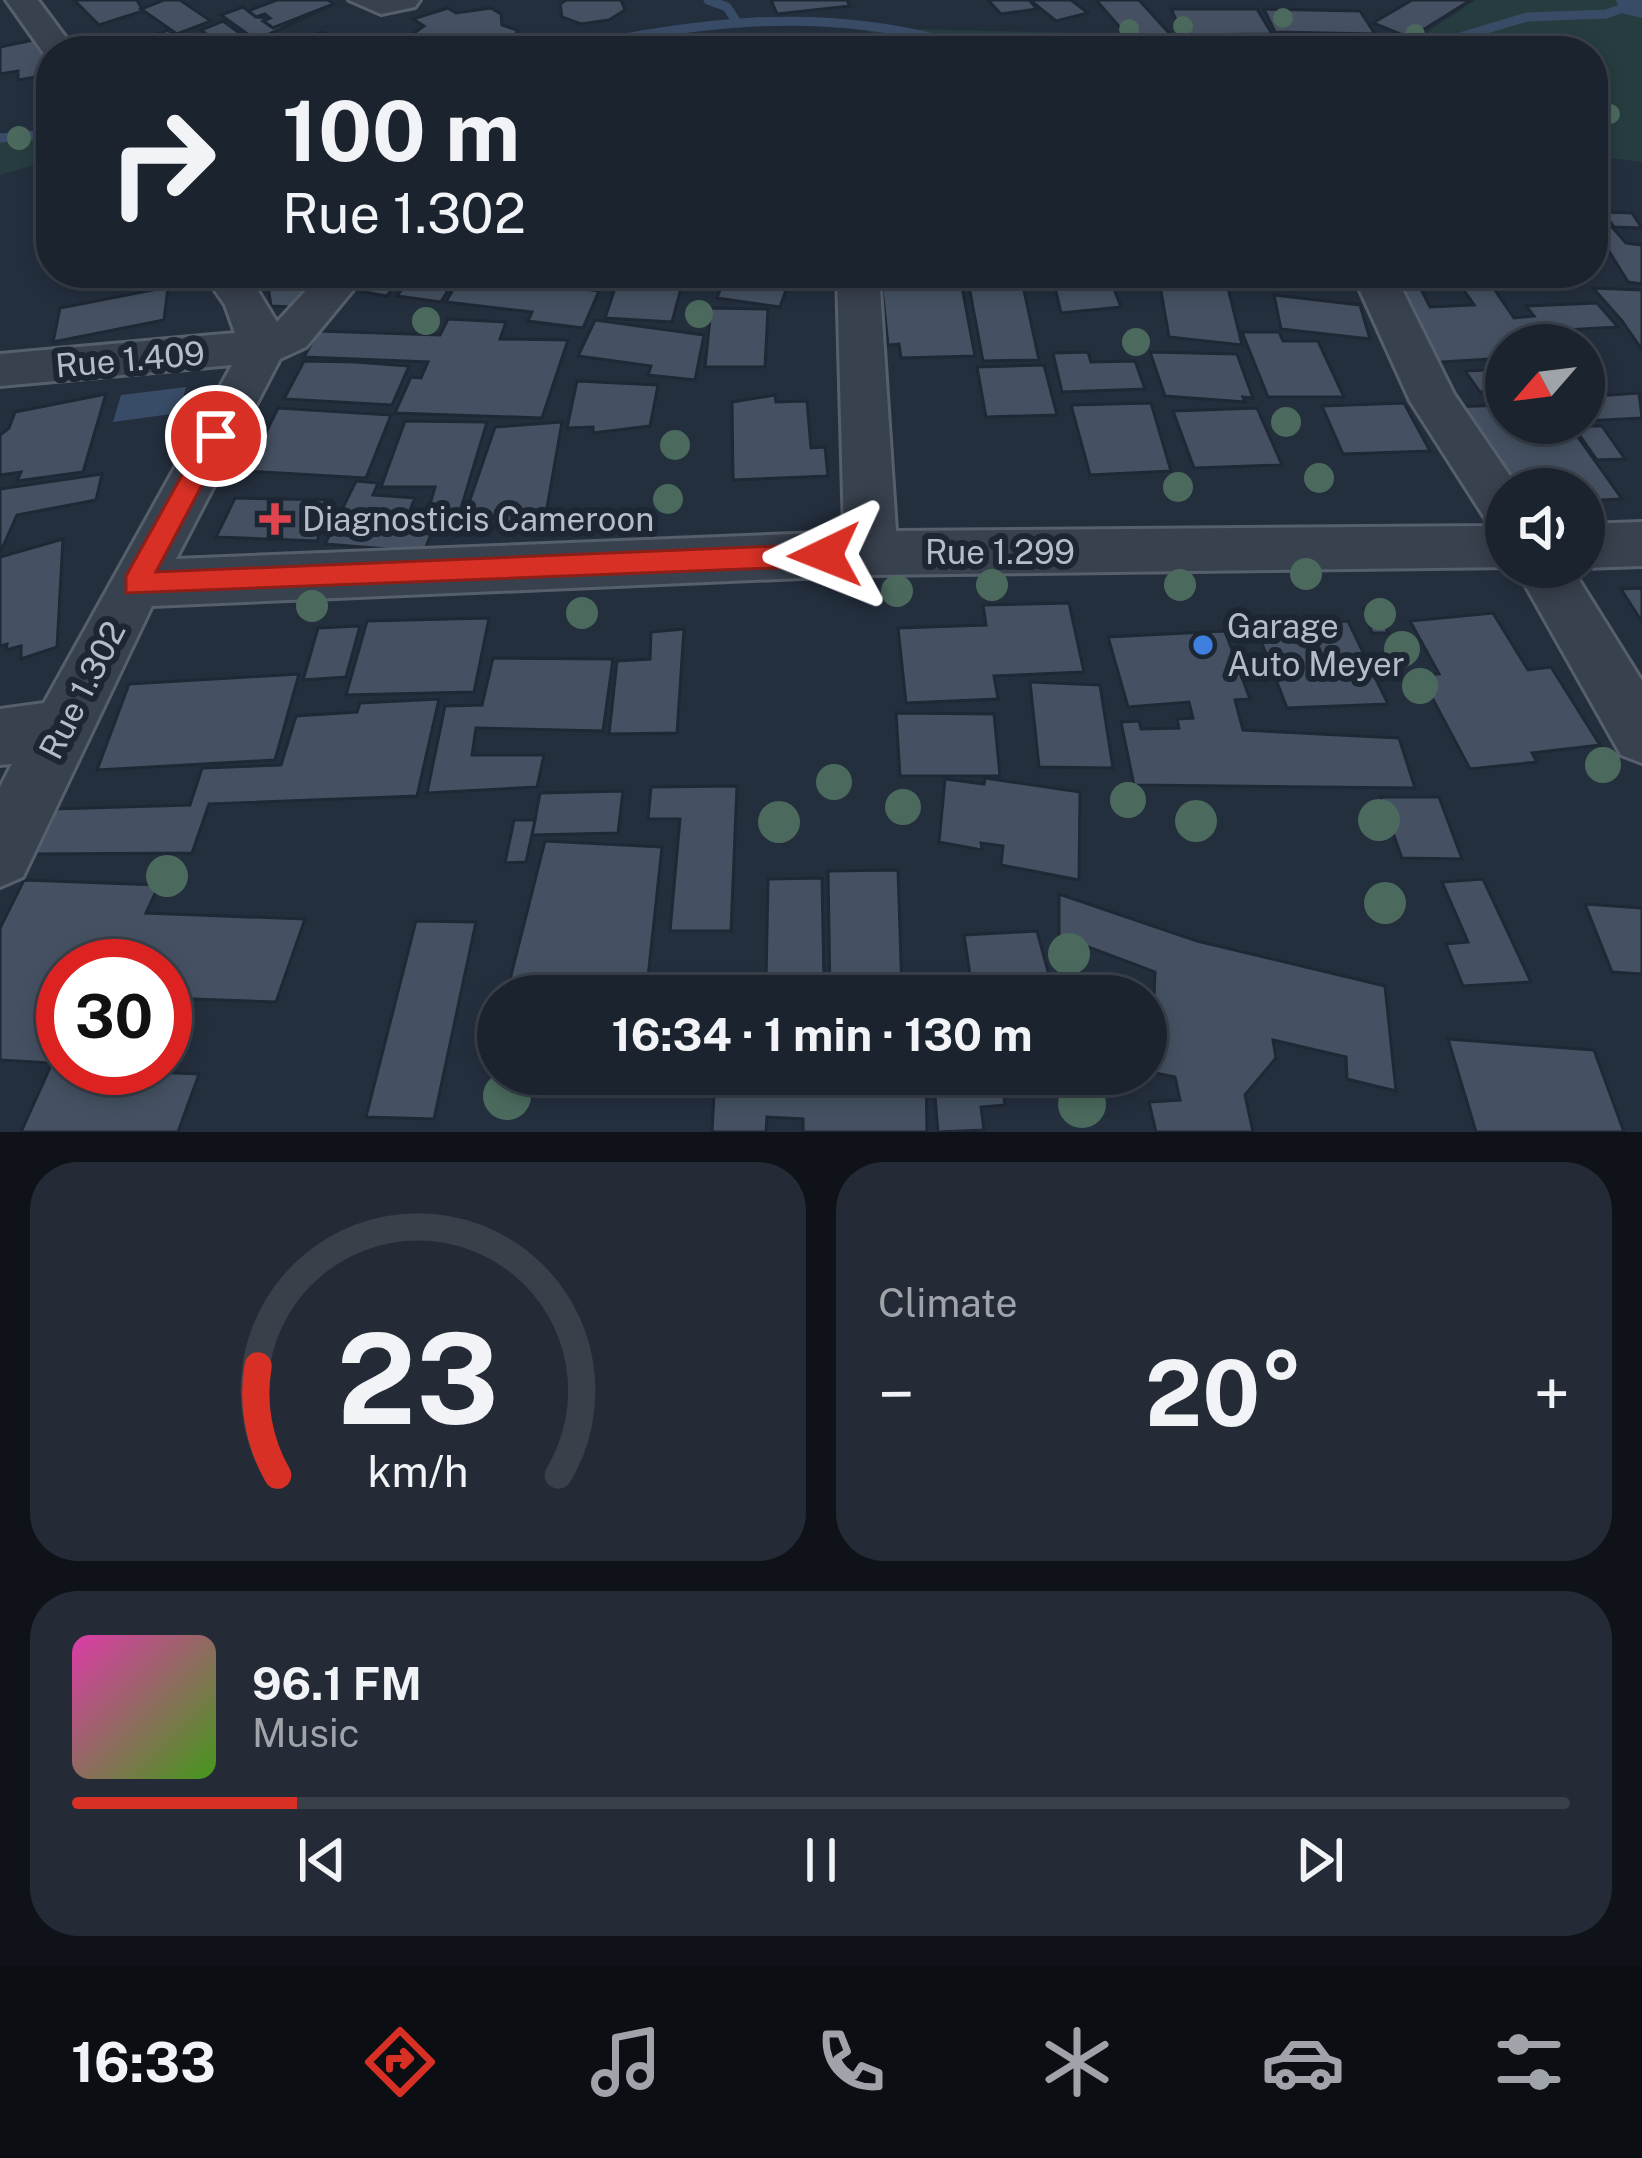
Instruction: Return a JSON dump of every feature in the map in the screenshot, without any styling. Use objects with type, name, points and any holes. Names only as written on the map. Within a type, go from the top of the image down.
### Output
[{"type":"street","points":[[368,2],[404,0]]},
{"type":"street","points":[[25,1],[49,36]]},
{"type":"street","points":[[235,288],[249,306],[260,348],[290,336],[333,288]]},
{"type":"street","points":[[859,288],[871,553]]},
{"type":"street","points":[[1379,288],[1434,401],[1485,479]]},
{"type":"street","name":"Rue 1.409","points":[[0,370],[260,348]]},
{"type":"street","name":"Rue 1.302","points":[[0,854],[260,348]]},
{"type":"street","points":[[1605,545],[1642,544]]},
{"type":"street","name":"Rue 1.299","points":[[135,584],[871,553],[1485,548]]},
{"type":"street","points":[[1554,588],[1642,735]]},
{"type":"street","points":[[0,737],[61,729]]},
{"type":"green space","points":[[1475,0],[1642,0],[1642,162],[1611,158],[1608,179],[1608,36],[1421,36]]},
{"type":"green space","points":[[868,28],[1204,36],[871,36]]},
{"type":"green space","points":[[36,134],[36,164],[0,175],[0,137]]},
{"type":"water","points":[[186,387],[179,413],[113,422],[121,395]]},
{"type":"building","points":[[74,0],[137,0],[143,11],[99,25]]},
{"type":"building","points":[[180,0],[211,21],[177,34],[141,9]]},
{"type":"building","points":[[277,0],[334,4],[273,28],[263,21],[270,18],[265,14],[256,17],[248,11]]},
{"type":"building","points":[[621,0],[625,10],[609,20],[581,24],[562,17],[560,4]]},
{"type":"building","points":[[771,0],[847,0],[850,6],[777,14]]},
{"type":"building","points":[[988,0],[1029,0],[1037,9],[1001,14]]},
{"type":"building","points":[[1030,0],[1071,0],[1088,13],[1056,21]]},
{"type":"building","points":[[1096,0],[1139,0],[1170,34],[1127,36]]},
{"type":"building","points":[[1412,0],[1471,0],[1413,36],[1373,23]]},
{"type":"building","points":[[334,4],[265,36],[250,36],[221,15],[243,7],[256,17],[270,18],[263,21],[273,28]]},
{"type":"building","points":[[448,8],[456,13],[491,8],[501,14],[502,25],[517,30],[516,36],[410,36],[424,26],[413,19]]},
{"type":"building","points":[[1171,9],[1257,9],[1272,34],[1183,35]]},
{"type":"building","points":[[1264,9],[1360,11],[1375,34],[1275,32]]},
{"type":"building","points":[[223,21],[244,36],[209,36],[201,30]]},
{"type":"building","points":[[33,40],[36,77],[18,80],[18,71],[0,74],[0,47]]},
{"type":"building","points":[[1608,212],[1632,213],[1642,228],[1614,227]]},
{"type":"building","points":[[1608,222],[1626,243],[1642,245],[1642,284],[1628,282],[1608,250]]},
{"type":"building","points":[[168,288],[164,320],[53,342],[60,308]]},
{"type":"building","points":[[268,288],[327,288],[310,308],[271,306]]},
{"type":"building","points":[[355,288],[393,288],[387,296]]},
{"type":"building","points":[[403,288],[449,288],[441,302],[397,296]]},
{"type":"building","points":[[454,288],[599,291],[583,328],[528,321],[532,312],[446,302]]},
{"type":"building","points":[[615,288],[681,288],[672,322],[605,318]]},
{"type":"building","points":[[721,288],[787,288],[780,307],[717,298]]},
{"type":"building","points":[[962,288],[975,356],[901,358],[899,344],[888,345],[882,289]]},
{"type":"building","points":[[969,288],[1024,288],[1039,360],[983,361]]},
{"type":"building","points":[[1055,288],[1114,288],[1121,307],[1061,313]]},
{"type":"building","points":[[1160,288],[1228,288],[1242,345],[1169,337]]},
{"type":"building","points":[[1391,288],[1420,288],[1430,307],[1474,305],[1462,288],[1493,288],[1514,318],[1534,316],[1526,306],[1597,303],[1618,327],[1485,324],[1485,359],[1426,363]]},
{"type":"building","points":[[1593,288],[1642,290],[1642,350],[1622,321]]},
{"type":"building","points":[[1274,295],[1360,305],[1370,339],[1281,329]]},
{"type":"building","points":[[711,308],[768,309],[765,367],[705,367]]},
{"type":"building","points":[[448,319],[506,322],[500,339],[568,340],[542,418],[395,413],[411,377],[421,378],[428,362],[304,357],[318,331],[440,335]]},
{"type":"building","points":[[595,320],[704,335],[695,380],[648,375],[651,366],[578,356]]},
{"type":"building","points":[[1242,332],[1279,332],[1283,341],[1318,341],[1344,397],[1268,397]]},
{"type":"building","points":[[1088,352],[1091,362],[1135,361],[1145,389],[1062,392],[1053,353]]},
{"type":"building","points":[[1150,352],[1237,354],[1253,398],[1243,397],[1245,402],[1165,396]]},
{"type":"building","points":[[304,361],[409,366],[392,405],[284,399]]},
{"type":"building","points":[[1044,365],[1057,415],[986,417],[977,367]]},
{"type":"building","points":[[1485,370],[1485,391],[1480,392],[1465,371]]},
{"type":"building","points":[[577,381],[658,385],[650,426],[593,433],[593,427],[567,428]]},
{"type":"building","points":[[1639,393],[1642,418],[1605,420],[1605,395]]},
{"type":"building","points":[[106,394],[83,472],[17,481],[21,472],[0,475],[0,435],[9,428],[15,412]]},
{"type":"building","points":[[775,395],[776,402],[807,401],[811,448],[825,447],[828,476],[733,480],[732,402]]},
{"type":"building","points":[[1151,403],[1171,471],[1090,475],[1071,405]]},
{"type":"building","points":[[1404,403],[1430,451],[1343,454],[1322,406]]},
{"type":"building","points":[[1485,406],[1485,444],[1583,444],[1600,468],[1486,468],[1448,407]]},
{"type":"building","points":[[278,408],[391,415],[366,478],[247,471]]},
{"type":"building","points":[[1257,408],[1282,465],[1194,468],[1173,411]]},
{"type":"building","points":[[405,421],[487,422],[456,525],[424,525],[435,487],[381,487]]},
{"type":"building","points":[[562,422],[544,525],[460,529],[495,427]]},
{"type":"building","points":[[1605,430],[1625,459],[1597,460],[1586,444],[1605,444]]},
{"type":"building","points":[[102,474],[96,500],[17,515],[0,553],[0,489]]},
{"type":"building","points":[[1605,475],[1622,499],[1605,500]]},
{"type":"building","points":[[356,481],[378,483],[373,495],[415,498],[401,532],[431,534],[424,552],[325,544]]},
{"type":"building","name":"Diagnosticis Cameroon","points":[[235,498],[332,500],[317,541],[216,537]]},
{"type":"building","points":[[63,539],[57,647],[21,659],[21,646],[6,650],[7,644],[0,646],[0,557]]},
{"type":"building","points":[[1642,588],[1642,622],[1621,589]]},
{"type":"building","points":[[1069,603],[1084,672],[994,676],[998,699],[906,703],[898,628],[986,625],[983,605]]},
{"type":"building","points":[[1364,609],[1380,610],[1388,633],[1372,633]]},
{"type":"building","points":[[1493,613],[1528,670],[1551,667],[1600,745],[1532,753],[1537,762],[1470,769],[1420,675],[1439,674],[1410,621]]},
{"type":"building","points":[[489,618],[474,692],[346,695],[367,621]]},
{"type":"building","points":[[1348,621],[1388,704],[1287,708],[1256,628]]},
{"type":"building","points":[[360,626],[346,677],[303,680],[318,628]]},
{"type":"building","points":[[684,629],[677,733],[609,734],[617,661],[650,659],[651,632]]},
{"type":"building","points":[[1225,631],[1250,699],[1235,700],[1243,730],[1399,738],[1415,788],[1134,785],[1121,722],[1139,721],[1141,729],[1179,728],[1177,719],[1193,718],[1189,702],[1128,707],[1108,637]]},
{"type":"building","points":[[493,658],[613,659],[603,731],[476,728],[472,755],[544,755],[537,787],[427,793],[445,706],[482,705]]},
{"type":"building","points":[[299,674],[275,760],[97,770],[129,684]]},
{"type":"building","points":[[1030,682],[1100,685],[1113,768],[1039,767]]},
{"type":"building","points":[[439,699],[417,796],[209,804],[192,853],[30,854],[52,809],[190,805],[202,768],[281,765],[296,716],[357,712],[360,703]]},
{"type":"building","points":[[896,713],[994,714],[1000,776],[900,776]]},
{"type":"building","points":[[985,778],[1080,792],[1079,880],[1001,865],[1003,846],[981,843],[982,850],[939,842],[945,779],[984,784]]},
{"type":"building","points":[[737,786],[731,931],[670,931],[680,819],[648,819],[651,787]]},
{"type":"building","points":[[623,791],[618,833],[532,835],[540,793]]},
{"type":"building","points":[[1380,797],[1439,797],[1462,859],[1402,858]]},
{"type":"building","points":[[514,820],[535,820],[526,862],[505,863]]},
{"type":"building","points":[[545,841],[662,847],[648,975],[511,975]]},
{"type":"building","points":[[898,870],[901,975],[830,975],[828,871]]},
{"type":"building","points":[[822,878],[824,975],[766,975],[768,879]]},
{"type":"building","points":[[1483,879],[1531,982],[1463,986],[1446,944],[1468,942],[1442,882]]},
{"type":"building","points":[[24,880],[159,885],[146,913],[305,919],[276,1002],[192,999],[192,939],[36,939],[36,1062],[0,1060],[0,928]]},
{"type":"building","points":[[1059,894],[1197,941],[1385,986],[1396,1091],[1347,1079],[1346,1057],[1273,1040],[1276,1058],[1245,1095],[1253,1132],[1156,1132],[1149,1102],[1180,1100],[1175,1077],[1167,1075],[1167,975],[1155,975],[1059,936]]},
{"type":"building","points":[[1585,904],[1642,908],[1642,974],[1612,972]]},
{"type":"building","points":[[416,921],[476,922],[434,1119],[366,1117]]},
{"type":"building","points":[[1037,931],[1049,975],[970,975],[964,935]]},
{"type":"building","points":[[1448,1039],[1594,1050],[1624,1132],[1476,1132]]},
{"type":"building","points":[[38,1095],[191,1095],[178,1132],[21,1132]]},
{"type":"building","points":[[714,1095],[926,1095],[927,1132],[803,1132],[803,1119],[767,1117],[766,1132],[712,1132]]},
{"type":"building","points":[[935,1095],[1004,1095],[1005,1105],[981,1107],[984,1130],[938,1132]]},
{"type":"waterway","points":[[708,0],[727,7],[736,21]]},
{"type":"waterway","points":[[1463,36],[1527,17],[1606,14],[1638,3]]},
{"type":"waterway","points":[[1638,3],[1642,4]]},
{"type":"waterway","points":[[639,36],[703,26],[798,21],[846,23],[923,36]]},
{"type":"waterway","points":[[0,138],[36,135]]},
{"type":"place","name":"Diagnosticis Cameroon","points":[[275,519]]},
{"type":"place","name":"Garage Auto Meyer","points":[[1203,645]]},
{"type":"route","points":[[216,436],[135,584],[825,555]]}]
